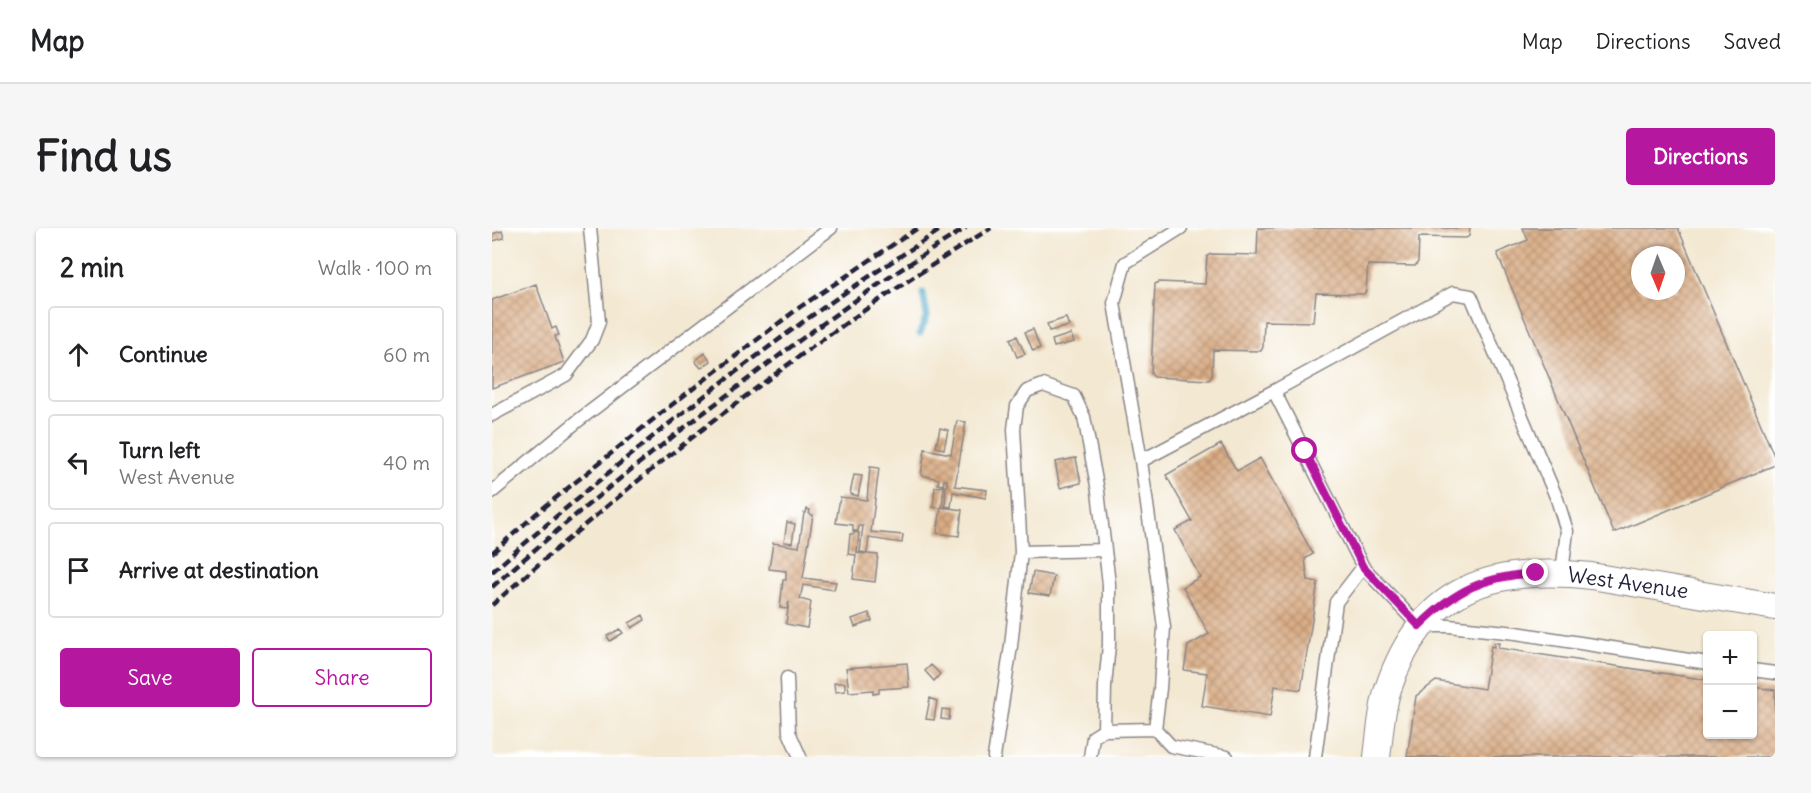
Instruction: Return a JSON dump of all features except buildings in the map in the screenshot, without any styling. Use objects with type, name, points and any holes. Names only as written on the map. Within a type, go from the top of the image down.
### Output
[{"type":"street","name":"West Avenue","points":[[1377,757],[1387,691],[1400,660],[1419,626],[1440,605],[1462,591],[1484,582],[1518,574],[1562,573],[1775,607]]},
{"type":"lane","points":[[492,415],[566,375],[592,340],[600,322],[590,228]]},
{"type":"lane","points":[[492,492],[579,420],[831,228]]},
{"type":"lane","points":[[1155,729],[1164,627],[1141,461],[1114,303],[1125,263],[1181,228]]},
{"type":"lane","points":[[1141,461],[1454,293],[1471,296],[1557,499],[1567,531],[1562,573]]},
{"type":"lane","points":[[994,757],[1011,646],[1021,552],[1015,417],[1017,406],[1027,391],[1043,385],[1074,396],[1084,417],[1098,491],[1109,584],[1109,645],[1104,730]]},
{"type":"lane","points":[[1274,391],[1363,567],[1419,626],[1449,626],[1516,633],[1703,662]]},
{"type":"lane","points":[[1021,552],[1105,550]]},
{"type":"lane","points":[[1315,757],[1336,602],[1363,567]]},
{"type":"lane","points":[[1757,671],[1775,673]]},
{"type":"lane","points":[[787,678],[789,732],[800,757]]},
{"type":"lane","points":[[1090,757],[1093,737],[1104,730],[1155,729],[1171,746],[1227,757]]},
{"type":"waterway","points":[[920,333],[927,316],[923,293]]},
{"type":"railway","points":[[492,553],[537,513],[665,410],[800,307],[918,228]]},
{"type":"railway","points":[[492,572],[568,506],[726,379],[824,307],[943,228]]},
{"type":"railway","points":[[492,587],[611,486],[763,368],[877,285],[966,228]]},
{"type":"railway","points":[[492,605],[611,503],[733,406],[860,313],[991,228]]},
{"type":"route","points":[[1305,451],[1363,567],[1419,626],[1440,605],[1462,591],[1501,577],[1536,573]]}]
